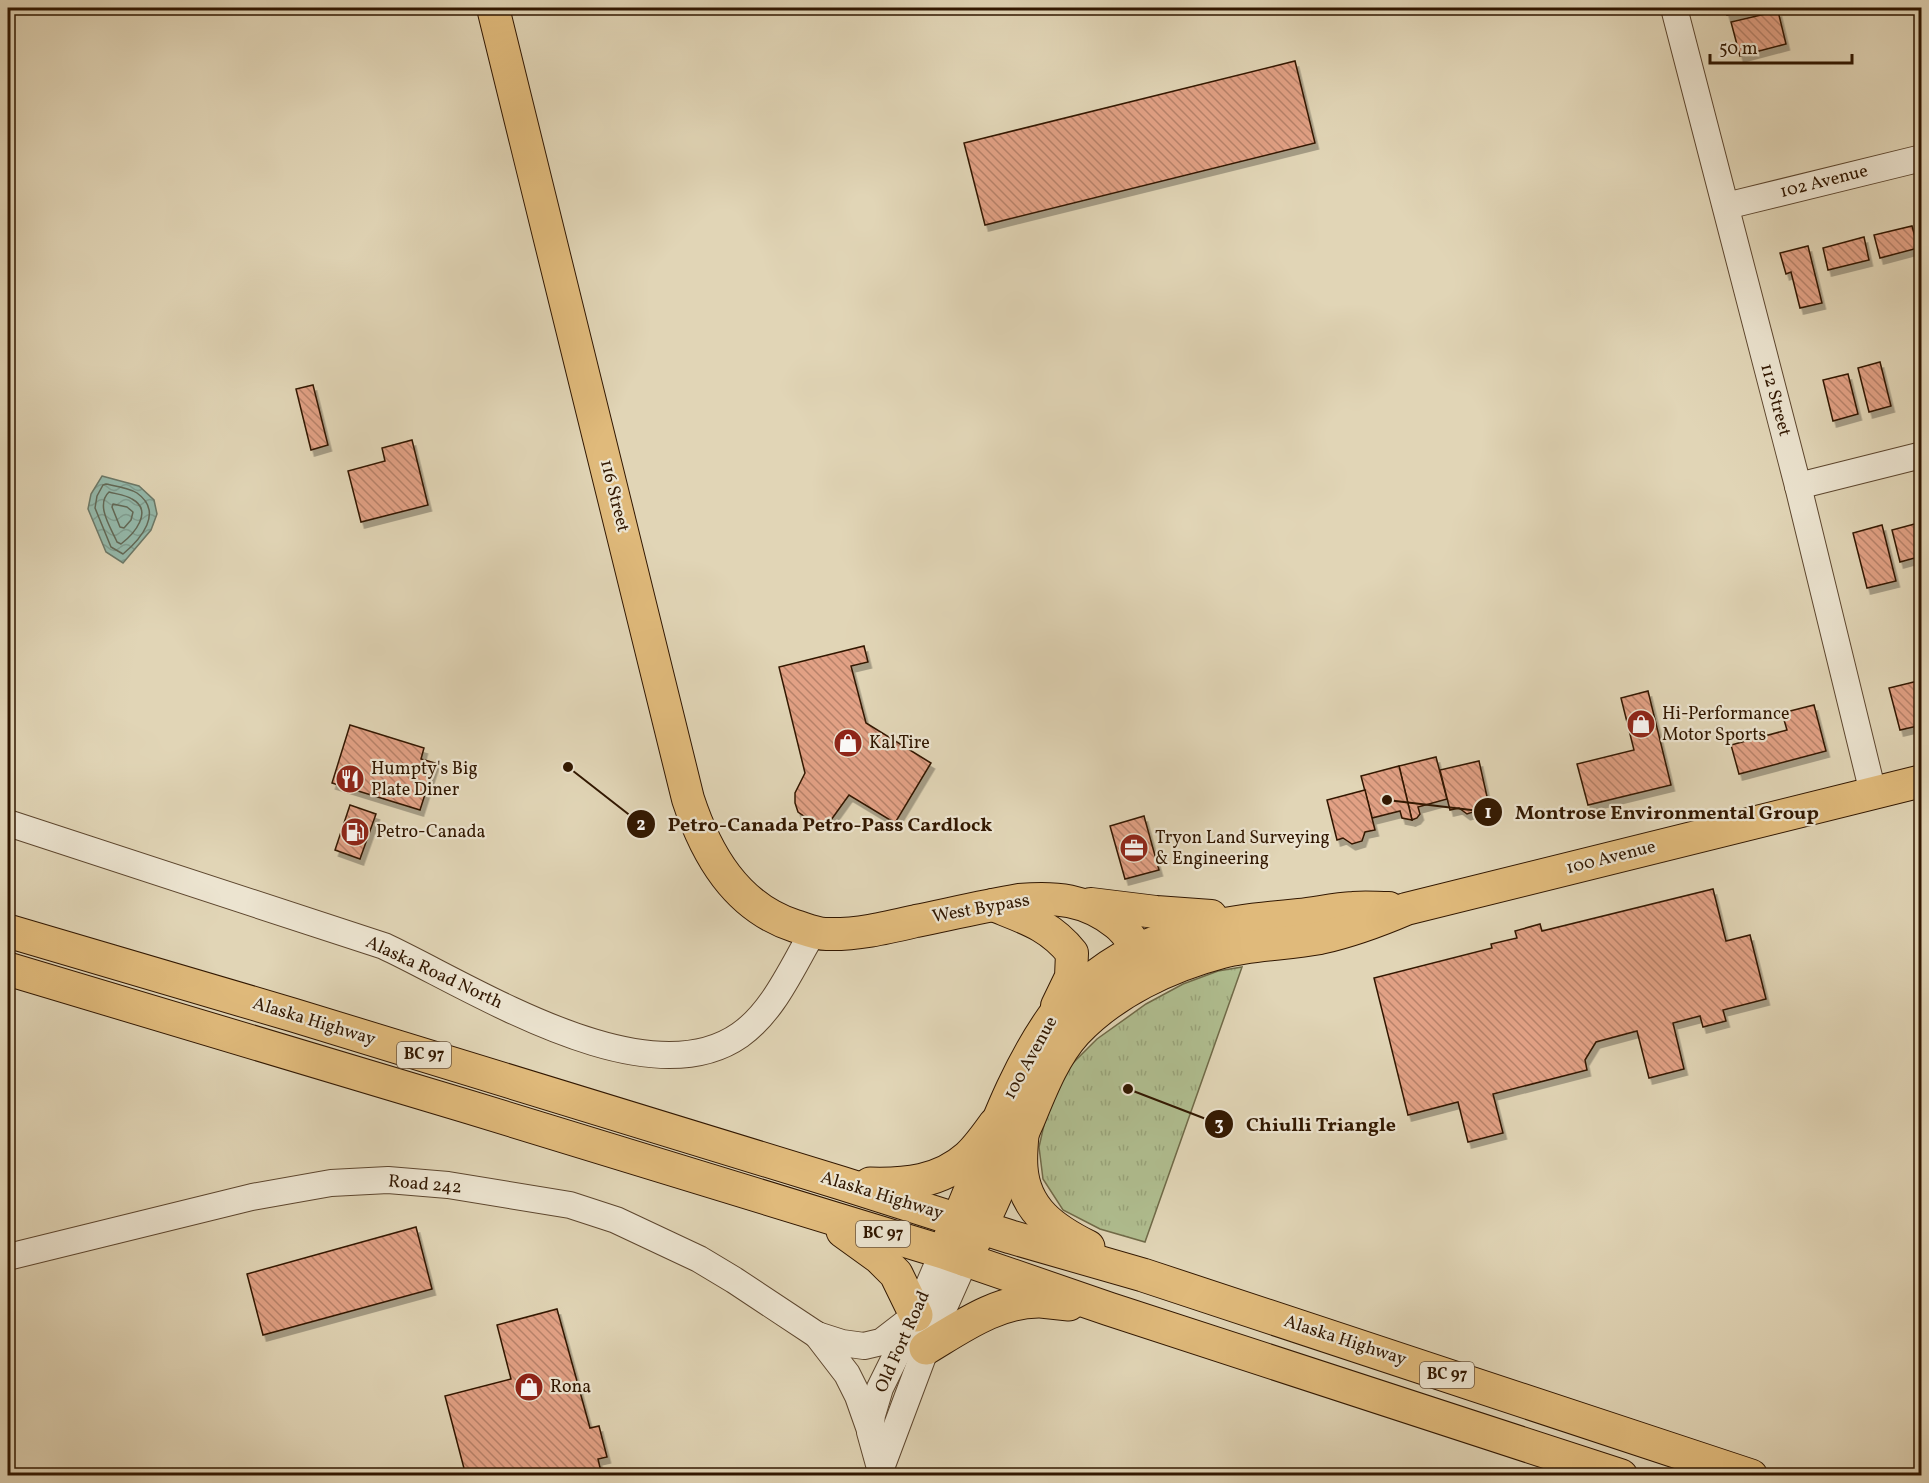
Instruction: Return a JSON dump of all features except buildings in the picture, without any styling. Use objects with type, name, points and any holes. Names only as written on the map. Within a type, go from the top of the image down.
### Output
[{"type":"highway","name":"Alaska Highway","points":[[8,931],[293,1015],[970,1224],[1143,1275],[1751,1476]]},
{"type":"highway","name":"Alaska Highway","points":[[8,969],[954,1256],[1621,1476]]},
{"type":"highway","points":[[841,1183],[894,1185],[927,1180],[949,1171],[1008,1129],[1024,1185],[1043,1219],[1061,1234],[1143,1275]]},
{"type":"highway","points":[[823,1216],[879,1257],[896,1274],[916,1315]]},
{"type":"highway","points":[[926,1348],[983,1315],[1017,1304],[1040,1301],[1109,1309]]},
{"type":"main road","name":"116 Street","points":[[493,8],[697,828],[711,856],[745,896],[766,913],[813,932]]},
{"type":"main road","name":"100 Avenue","points":[[1008,1129],[1047,1078],[1076,1033],[1111,1003],[1153,977],[1183,964],[1229,950],[1319,938],[1360,928],[1406,909],[1922,782]]},
{"type":"main road","name":"West Bypass","points":[[813,932],[824,934],[870,933],[1019,900],[1043,898],[1081,903],[1118,924],[1138,950],[1153,977]]},
{"type":"main road","points":[[1081,903],[1195,915],[1269,916]]},
{"type":"main road","points":[[992,905],[1040,924],[1054,933],[1072,953],[1071,977],[1053,1016]]},
{"type":"main road","name":"100 Avenue","points":[[954,1256],[970,1224],[1008,1129],[1036,1044],[1053,1016],[1098,974],[1138,950],[1181,932],[1216,924],[1269,916],[1354,908],[1406,909]]},
{"type":"street","name":"112 Street","points":[[1674,8],[1798,486],[1873,794]]},
{"type":"street","name":"102 Avenue","points":[[1726,206],[1922,158]]},
{"type":"street","points":[[1798,486],[1922,456]]},
{"type":"street","name":"Alaska Road North","points":[[8,824],[384,946],[526,1017],[564,1032],[635,1053],[691,1054],[716,1047],[739,1036],[767,1009],[813,932]]},
{"type":"street","name":"Road 242","points":[[8,1257],[252,1197],[331,1183],[388,1180],[448,1185],[570,1204],[616,1221],[699,1259],[735,1280],[817,1335],[842,1343],[864,1346],[881,1342],[916,1315]]},
{"type":"street","name":"Old Fort Road","points":[[879,1472],[870,1432],[872,1415],[880,1388],[916,1315],[954,1256]]},
{"type":"street","name":"Old Fort Road","points":[[879,1472],[926,1348],[954,1256]]},
{"type":"street","name":"Road 242","points":[[817,1335],[847,1374],[858,1395],[870,1432]]},
{"type":"green space","points":[[1242,967],[1145,1242],[1100,1229],[1063,1210],[1043,1179],[1039,1147],[1048,1107],[1065,1071],[1097,1039],[1146,1004],[1183,984],[1218,971]]},
{"type":"water","points":[[102,476],[139,486],[154,500],[157,514],[151,530],[123,563],[106,552],[88,509],[91,494]]},
{"type":"place","name":"Hi-Performance Motor Sports","points":[[1641,724]]},
{"type":"place","name":"Kal Tire","points":[[848,743]]},
{"type":"place","name":"Petro-Canada Petro-Pass Cardlock","points":[[568,767]]},
{"type":"place","name":"Humpty's Big Plate Diner","points":[[350,779]]},
{"type":"place","name":"Montrose Environmental Group","points":[[1387,800]]},
{"type":"place","name":"Petro-Canada","points":[[355,832]]},
{"type":"place","name":"Tryon Land Surveying & Engineering","points":[[1134,848]]},
{"type":"place","name":"Chiulli Triangle","points":[[1128,1089]]},
{"type":"place","name":"Rona","points":[[529,1387]]}]
